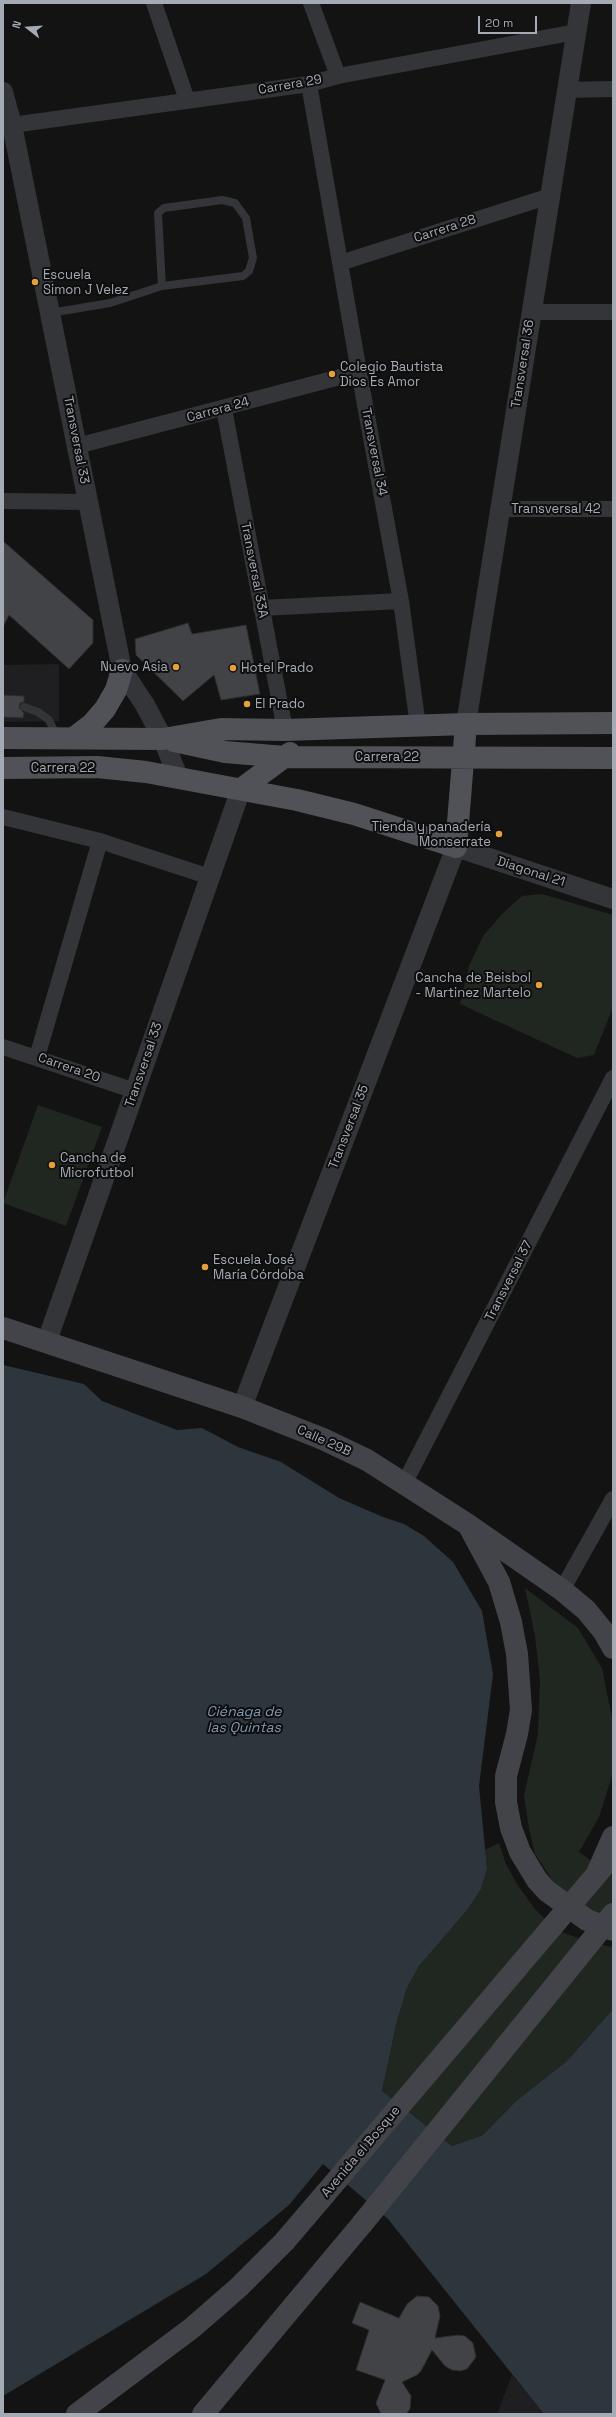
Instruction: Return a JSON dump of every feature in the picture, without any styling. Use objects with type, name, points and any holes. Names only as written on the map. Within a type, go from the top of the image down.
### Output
[{"type":"main road","points":[[66,737],[92,724],[105,709],[116,690],[122,670]]},
{"type":"main road","name":"Carrera 22","points":[[163,739],[221,729],[284,730],[466,724],[613,723]]},
{"type":"main road","points":[[456,847],[466,724]]},
{"type":"main road","points":[[241,789],[286,757],[318,729]]},
{"type":"main road","name":"Carrera 22","points":[[3,738],[66,737],[163,739],[225,752],[286,757],[613,758]]},
{"type":"main road","name":"Carrera 22","points":[[3,768],[97,767],[146,772],[241,789]]},
{"type":"main road","name":"Diagonal 21","points":[[241,789],[354,814],[456,847]]},
{"type":"main road","name":"Calle 29B","points":[[3,1328],[47,1341],[242,1407],[323,1439],[367,1460],[467,1524],[562,1590],[586,1610],[608,1640]]},
{"type":"main road","points":[[467,1524],[499,1582],[511,1622],[517,1654],[521,1710],[506,1776],[506,1802],[511,1828],[520,1852],[537,1880],[547,1891],[586,1920],[613,1930]]},
{"type":"main road","points":[[598,1873],[613,1837]]},
{"type":"main road","name":"Avenida el Bosque","points":[[77,2414],[192,2328],[240,2287],[284,2242],[613,1855]]},
{"type":"main road","points":[[203,2414],[362,2224],[613,1914]]},
{"type":"street","points":[[154,3],[187,100]]},
{"type":"street","points":[[311,3],[338,76]]},
{"type":"street","name":"Transversal 36","points":[[466,724],[581,3]]},
{"type":"street","name":"Carrera 29","points":[[8,126],[309,84],[338,76],[576,32]]},
{"type":"street","name":"Transversal 34","points":[[309,84],[359,372],[401,601],[418,726]]},
{"type":"street","points":[[567,90],[613,90]]},
{"type":"street","name":"Transversal 33","points":[[3,92],[8,126],[50,313],[122,670],[145,705],[163,739],[178,777]]},
{"type":"street","name":"Carrera 28","points":[[340,263],[550,196]]},
{"type":"street","points":[[531,312],[613,312]]},
{"type":"street","name":"Carrera 24","points":[[77,446],[224,409],[359,372]]},
{"type":"street","name":"Transversal 33A","points":[[224,409],[284,730]]},
{"type":"street","points":[[3,502],[88,502]]},
{"type":"street","name":"Transversal 42","points":[[500,509],[613,509]]},
{"type":"street","points":[[261,608],[401,601]]},
{"type":"street","name":"Transversal 33","points":[[47,1341],[241,789]]},
{"type":"street","points":[[3,817],[100,841],[210,877]]},
{"type":"street","points":[[37,1057],[100,841]]},
{"type":"street","name":"Diagonal 21","points":[[456,847],[613,899]]},
{"type":"street","name":"Transversal 35","points":[[242,1407],[456,847]]},
{"type":"street","name":"Carrera 20","points":[[3,1047],[37,1057],[135,1091]]},
{"type":"street","name":"Transversal 37","points":[[404,1484],[613,1078]]},
{"type":"street","points":[[562,1590],[613,1499]]},
{"type":"lane","points":[[50,313],[110,303],[162,286],[243,276],[249,271],[253,258],[246,218],[235,203],[222,200],[164,208],[158,213],[162,286]]},
{"type":"lane","points":[[24,707],[38,712],[49,720],[66,737]]},
{"type":"shaded area","points":[[59,664],[59,721],[3,722],[3,665]]},
{"type":"shaded area","name":"Cancha de Beisbol - Martinez Martelo","points":[[542,894],[613,915],[613,1007],[594,1055],[577,1058],[460,1004],[469,966],[483,936],[503,913],[522,896]]},
{"type":"shaded area","name":"Cancha de Microfutbol","points":[[38,1105],[102,1127],[66,1226],[3,1203]]},
{"type":"shaded area","points":[[525,1588],[578,1628],[602,1668],[613,1723],[613,1773],[599,1817],[579,1852],[613,1876],[613,1919],[595,1914],[555,1884],[535,1854],[529,1829],[524,1795],[538,1734],[540,1681],[535,1636]]},
{"type":"shaded area","points":[[499,1843],[506,1864],[517,1884],[535,1909],[556,1930],[592,1943],[613,1947],[613,2009],[567,2061],[516,2101],[483,2135],[452,2146],[382,2091],[397,2021],[407,1988],[419,1966],[468,1909],[481,1889],[487,1869],[485,1850]]},
{"type":"shaded area","points":[[512,2375],[544,2414],[497,2414]]},
{"type":"water","name":"Ciénaga de las Quintas","points":[[3,1365],[84,1384],[102,1401],[177,1430],[202,1428],[238,1447],[281,1462],[339,1498],[383,1517],[404,1524],[424,1536],[453,1562],[482,1611],[493,1674],[479,1786],[487,1869],[481,1889],[468,1909],[419,1966],[407,1988],[397,2021],[382,2091],[452,2146],[483,2135],[516,2101],[567,2061],[613,2009],[613,2414],[544,2414],[388,2219],[323,2164],[289,2205],[206,2274],[3,2396]]},
{"type":"building","points":[[3,541],[93,620],[93,643],[69,669],[9,615],[3,627]]},
{"type":"building","points":[[188,623],[192,634],[246,625],[260,694],[221,700],[214,675],[183,701],[136,655],[135,639]]},
{"type":"building","points":[[3,695],[24,696],[24,702],[20,703],[19,708],[24,713],[23,718],[3,717]]},
{"type":"building","points":[[417,2296],[429,2297],[438,2306],[440,2316],[435,2338],[458,2335],[465,2336],[473,2343],[476,2357],[467,2369],[460,2371],[452,2370],[445,2366],[432,2350],[421,2371],[417,2375],[402,2382],[411,2396],[410,2409],[406,2414],[381,2414],[376,2403],[385,2380],[356,2370],[369,2330],[352,2323],[360,2302],[399,2318],[407,2304]]},
{"type":"place","name":"Escuela Simon J Velez","points":[[35,282]]},
{"type":"place","name":"Colegio Bautista Dios Es Amor","points":[[332,374]]},
{"type":"place","name":"Nuevo Asia","points":[[176,667]]},
{"type":"place","name":"Hotel Prado","points":[[233,668]]},
{"type":"place","name":"El Prado","points":[[247,704]]},
{"type":"place","name":"Tienda y panadería Monserrate","points":[[499,834]]},
{"type":"place","name":"Cancha de Beisbol - Martinez Martelo","points":[[539,985]]},
{"type":"place","name":"Cancha de Microfutbol","points":[[52,1165]]},
{"type":"place","name":"Escuela José María Córdoba","points":[[205,1267]]}]
